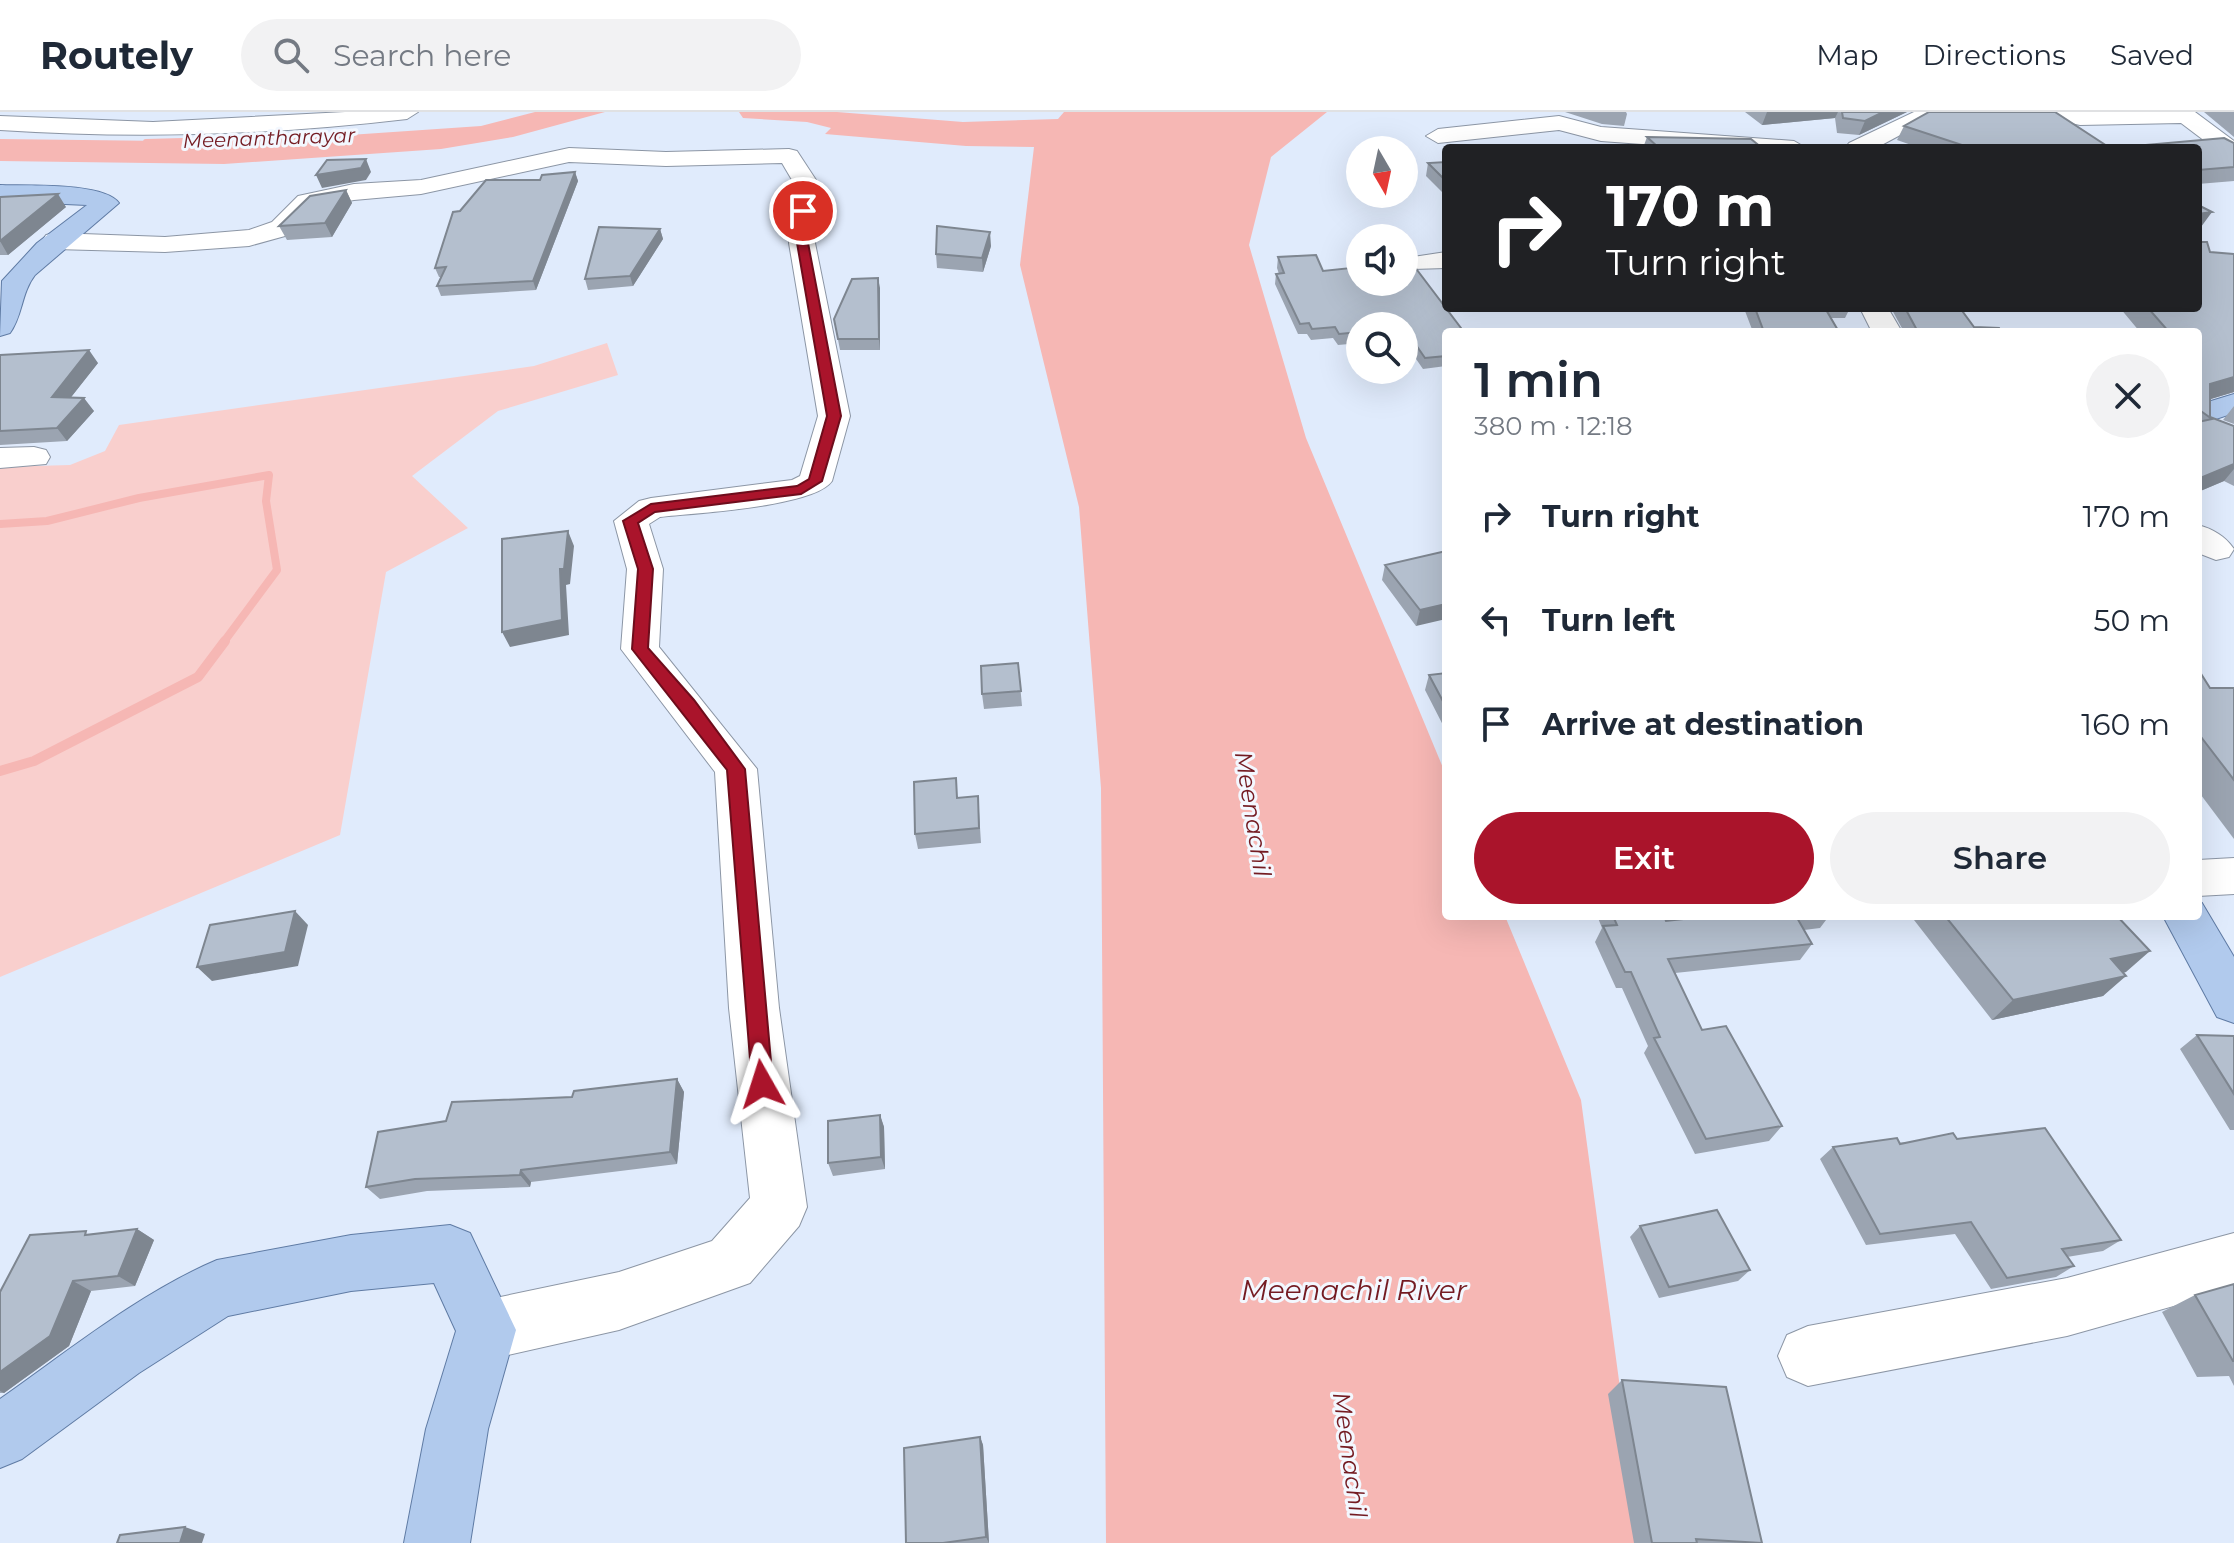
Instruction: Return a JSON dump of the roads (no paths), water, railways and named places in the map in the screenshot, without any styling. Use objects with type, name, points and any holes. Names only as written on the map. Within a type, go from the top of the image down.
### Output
[{"type":"main road","points":[[0,193],[84,196],[106,203],[55,241],[14,284],[9,315],[0,327]]},
{"type":"main road","points":[[2202,414],[2234,403]]},
{"type":"main road","points":[[2188,920],[2234,1002]]},
{"type":"main road","points":[[0,1437],[118,1352],[217,1289],[351,1263],[450,1253],[486,1330],[457,1429],[437,1543]]},
{"type":"street","points":[[0,123],[84,127],[262,125],[302,117],[407,112]]},
{"type":"street","points":[[1865,144],[1932,112]]},
{"type":"street","points":[[2052,112],[2080,118],[2184,114],[2234,152]]},
{"type":"street","points":[[1438,136],[1559,123],[1601,134],[1743,144]]},
{"type":"street","points":[[55,241],[158,243],[245,238],[271,233],[292,220],[307,201],[354,192],[421,187],[569,155],[666,159],[789,156],[804,180],[802,243],[834,416],[815,481],[801,489],[651,508],[631,521],[645,569],[640,649],[688,704],[736,769],[754,1008],[779,1207],[730,1263],[619,1301],[486,1330]]},
{"type":"street","points":[[2202,425],[2234,439]]},
{"type":"street","points":[[0,458],[34,457]]},
{"type":"street","points":[[2202,878],[2234,876]]},
{"type":"street","points":[[1808,1356],[2067,1307],[2234,1261]]},
{"type":"water","points":[[535,112],[605,112],[513,137],[441,149],[224,164],[0,161],[0,139],[248,142],[481,126]]},
{"type":"water","name":"Meenachil River","points":[[739,112],[837,112],[963,122],[1058,119],[1064,112],[1327,112],[1271,157],[1249,245],[1306,438],[1442,765],[1442,920],[1507,920],[1581,1100],[1641,1543],[1106,1543],[1101,788],[1079,507],[1020,265],[1034,147],[966,146],[825,134],[831,128],[807,122],[743,118]]},
{"type":"waterway","name":"Meenantharayar","points":[[146,142],[330,137]]},
{"type":"waterway","points":[[0,524],[47,521],[139,498],[269,475],[266,501],[277,570],[223,643]]},
{"type":"waterway","points":[[0,771],[34,761],[198,677],[225,641]]},
{"type":"water label","name":"Meenachil","points":[[1253,814]]},
{"type":"water label","name":"Meenachil","points":[[1350,1455]]}]
